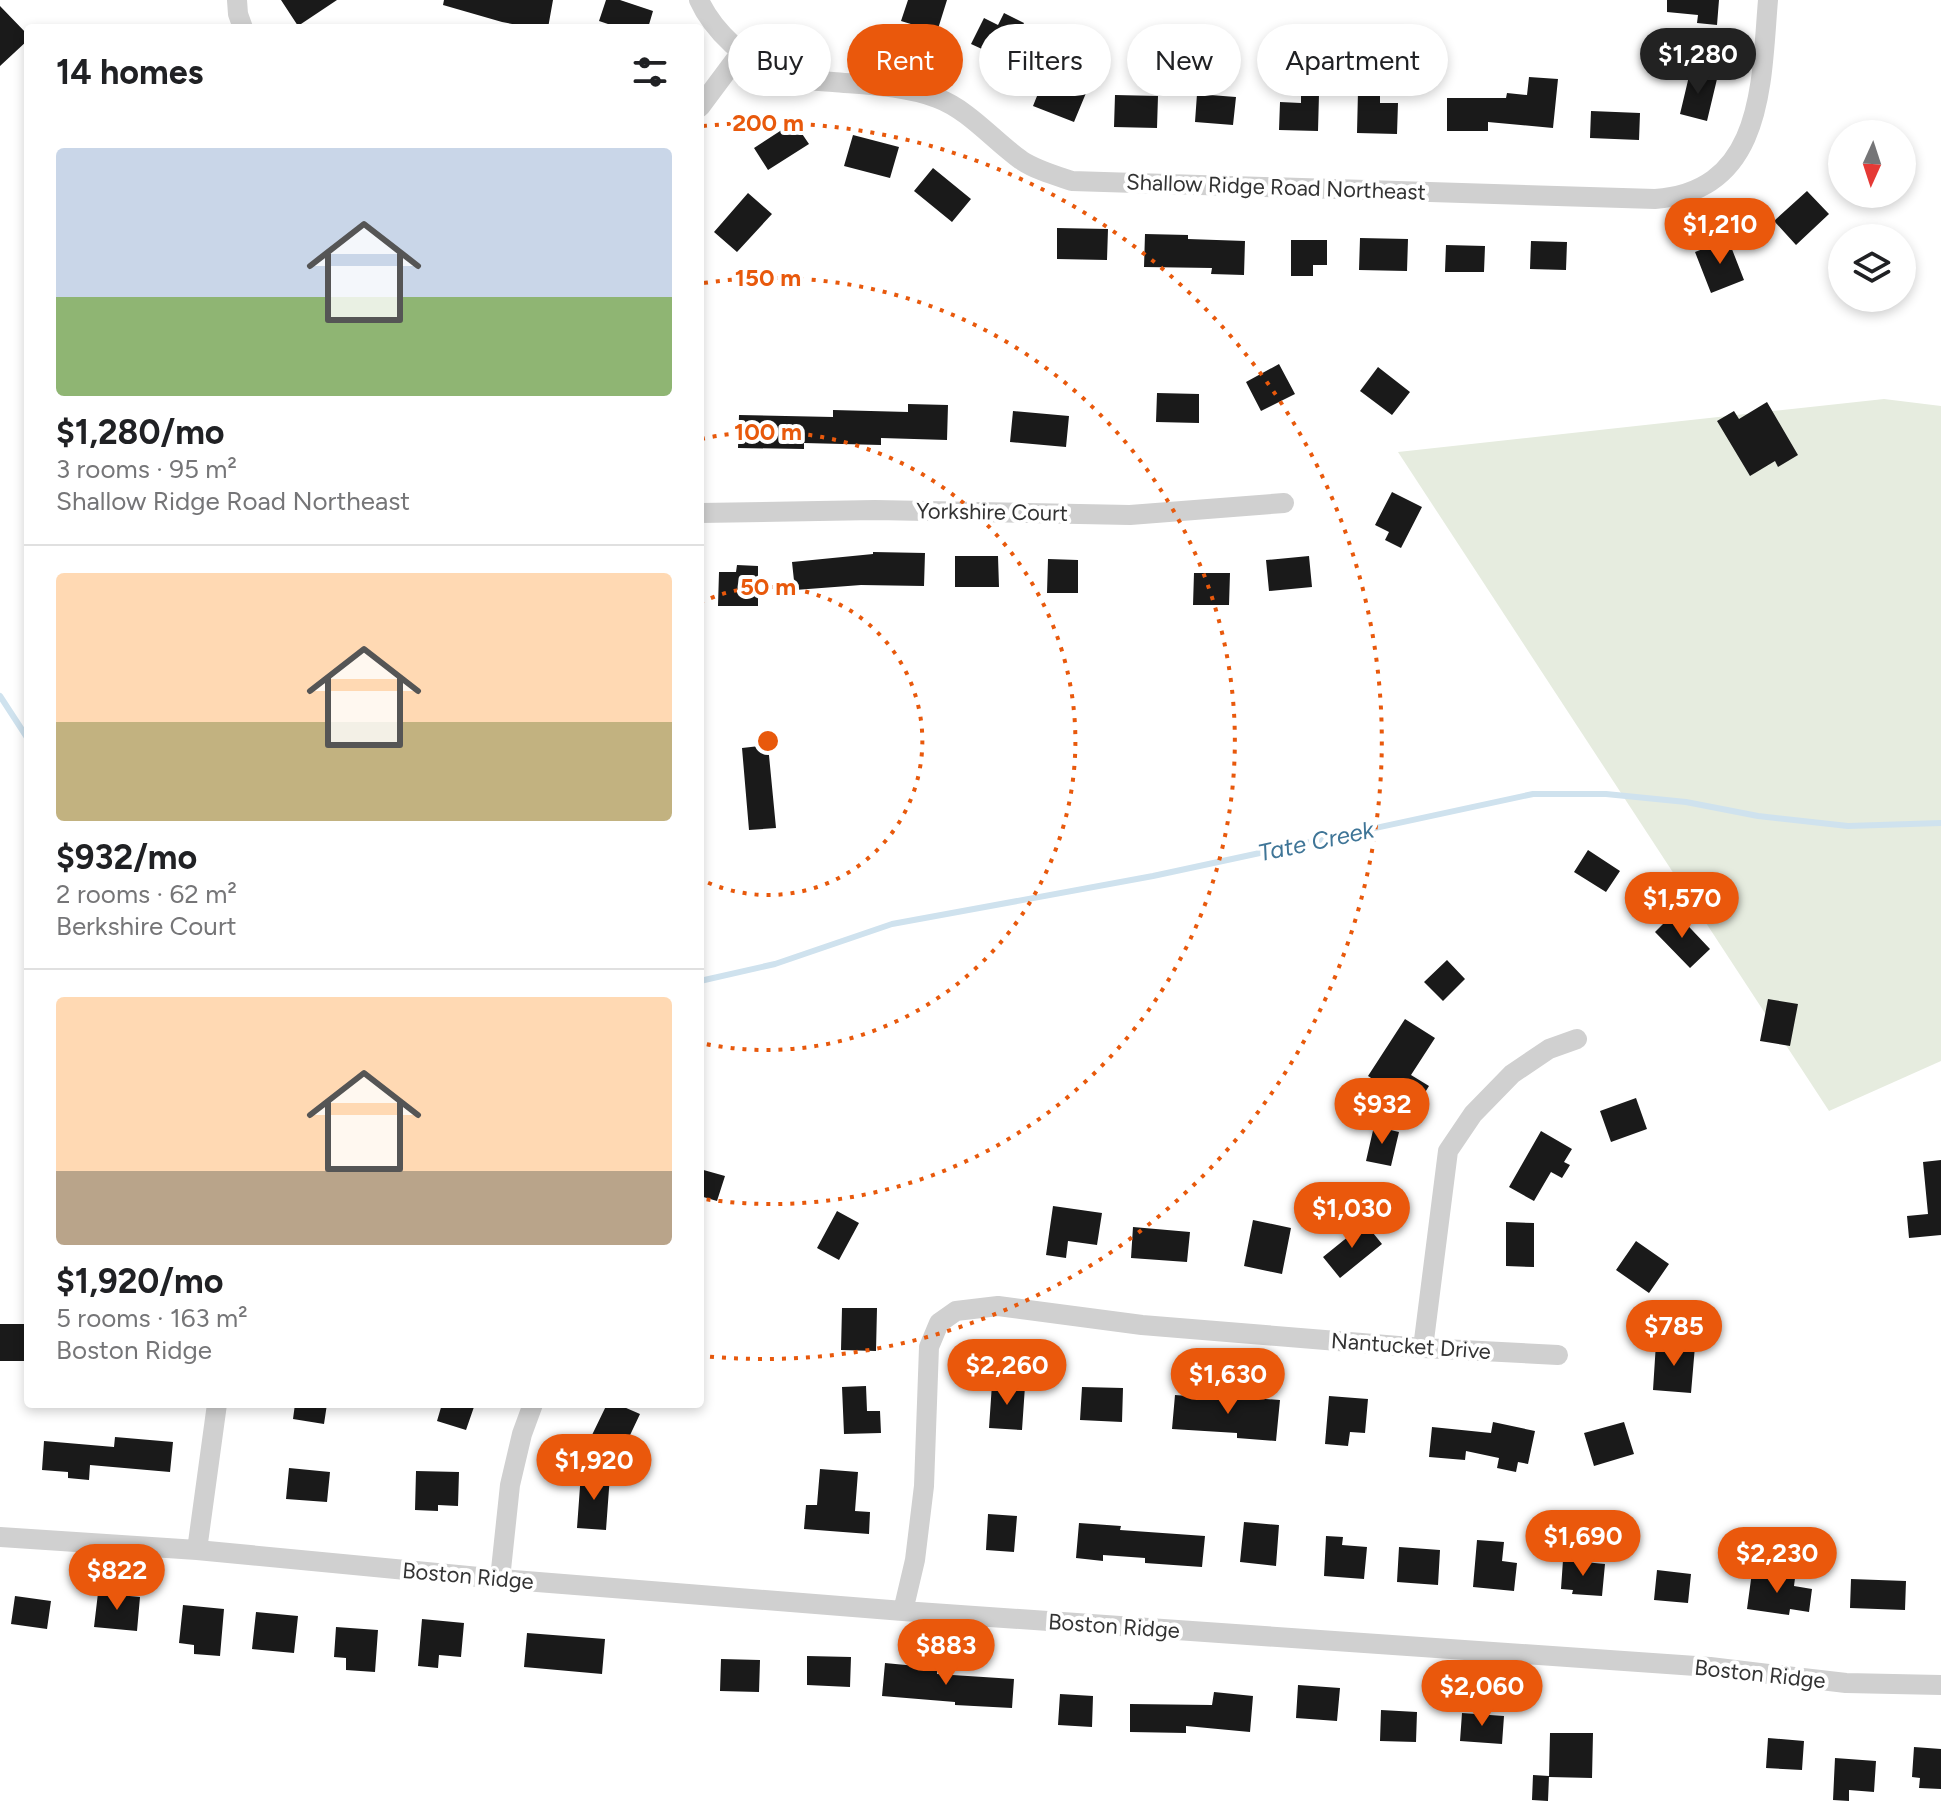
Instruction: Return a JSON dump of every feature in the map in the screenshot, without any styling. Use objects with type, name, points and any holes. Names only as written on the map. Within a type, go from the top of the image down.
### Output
[{"type":"street","points":[[237,0],[242,24]]},
{"type":"street","name":"Shallow Ridge Road Northeast","points":[[699,0],[715,28],[728,40]]},
{"type":"street","name":"Shallow Ridge Road Northeast","points":[[831,82],[913,91],[939,99],[957,109],[1021,159],[1044,172],[1072,181],[1676,198],[1717,178],[1745,143],[1752,126],[1760,86],[1768,0]]},
{"type":"street","points":[[704,102],[728,69]]},
{"type":"street","name":"Yorkshire Court","points":[[704,513],[875,510],[1130,515],[1284,503]]},
{"type":"street","points":[[1423,1348],[1448,1151],[1473,1114],[1512,1074],[1549,1049],[1577,1039]]},
{"type":"street","name":"Nantucket Drive","points":[[903,1611],[915,1560],[924,1486],[929,1347],[939,1323],[956,1311],[998,1306],[1142,1325],[1423,1348],[1558,1355]]},
{"type":"street","points":[[197,1550],[216,1408]]},
{"type":"street","points":[[500,1579],[510,1485],[532,1408]]},
{"type":"street","name":"Boston Ridge","points":[[0,1537],[197,1550],[500,1579],[903,1611],[1710,1667],[1846,1683],[1941,1685]]},
{"type":"shaded area","points":[[1884,399],[1941,406],[1941,1061],[1829,1111],[1398,452]]},
{"type":"building","points":[[281,0],[337,0],[301,24],[297,24]]},
{"type":"building","points":[[444,0],[553,0],[549,24],[513,24],[443,5]]},
{"type":"building","points":[[606,0],[620,0],[653,11],[649,24],[608,24],[599,21]]},
{"type":"building","points":[[908,0],[947,0],[940,24],[901,21]]},
{"type":"building","points":[[1667,0],[1719,0],[1717,25],[1697,23],[1698,15],[1667,12]]},
{"type":"building","points":[[0,6],[24,31],[24,44],[0,66]]},
{"type":"building","points":[[1004,13],[1024,23],[1024,24],[998,24]]},
{"type":"building","points":[[984,18],[996,24],[981,24]]},
{"type":"building","points":[[979,28],[979,48],[971,44]]},
{"type":"building","points":[[1690,72],[1717,79],[1707,121],[1680,114]]},
{"type":"building","points":[[1529,77],[1558,79],[1553,128],[1488,122],[1488,131],[1447,131],[1447,98],[1506,98],[1507,93],[1527,95]]},
{"type":"building","points":[[1115,95],[1158,96],[1157,128],[1114,127]]},
{"type":"building","points":[[1037,96],[1085,96],[1074,122],[1033,106]]},
{"type":"building","points":[[1197,96],[1236,97],[1233,125],[1195,122]]},
{"type":"building","points":[[1301,96],[1319,96],[1318,131],[1279,130],[1280,102],[1301,103]]},
{"type":"building","points":[[1358,96],[1380,96],[1380,103],[1398,103],[1397,134],[1357,133]]},
{"type":"building","points":[[1591,111],[1640,113],[1639,140],[1590,138]]},
{"type":"building","points":[[794,122],[809,144],[768,170],[754,148]]},
{"type":"building","points":[[853,135],[899,147],[890,178],[844,166]]},
{"type":"building","points":[[933,168],[971,199],[952,222],[914,191]]},
{"type":"building","points":[[1807,191],[1829,214],[1796,245],[1774,221]]},
{"type":"building","points":[[748,193],[772,214],[737,252],[714,232]]},
{"type":"building","points":[[1057,228],[1108,229],[1107,260],[1057,259]]},
{"type":"building","points":[[1145,234],[1245,241],[1244,275],[1211,274],[1212,268],[1144,267]]},
{"type":"building","points":[[1360,238],[1408,239],[1407,271],[1359,270]]},
{"type":"building","points":[[1728,239],[1744,280],[1711,293],[1695,252]]},
{"type":"building","points":[[1291,240],[1327,240],[1327,265],[1313,265],[1313,276],[1291,276]]},
{"type":"building","points":[[1531,241],[1567,242],[1566,270],[1530,269]]},
{"type":"building","points":[[1446,245],[1485,246],[1484,272],[1445,272]]},
{"type":"building","points":[[1279,364],[1295,394],[1261,411],[1246,382]]},
{"type":"building","points":[[1378,367],[1410,392],[1392,415],[1360,391]]},
{"type":"building","points":[[1157,393],[1199,394],[1199,423],[1156,422]]},
{"type":"building","points":[[1767,402],[1798,455],[1778,467],[1775,461],[1750,476],[1717,421],[1734,411],[1739,419]]},
{"type":"building","points":[[908,404],[948,405],[947,440],[881,438],[881,445],[804,443],[804,449],[738,448],[739,415],[833,417],[833,410],[908,412]]},
{"type":"building","points":[[1013,411],[1069,416],[1066,447],[1010,442]]},
{"type":"building","points":[[1392,492],[1422,507],[1401,548],[1385,540],[1389,532],[1375,525]]},
{"type":"building","points":[[873,552],[925,553],[924,586],[861,585],[795,590],[792,562]]},
{"type":"building","points":[[955,556],[998,556],[999,587],[955,587]]},
{"type":"building","points":[[1309,556],[1312,587],[1269,591],[1266,560]]},
{"type":"building","points":[[1048,559],[1078,560],[1078,593],[1047,593]]},
{"type":"building","points":[[737,565],[758,566],[758,606],[718,606],[719,572],[736,572]]},
{"type":"building","points":[[1194,573],[1230,573],[1229,605],[1193,605]]},
{"type":"building","points":[[768,745],[776,828],[749,830],[742,748]]},
{"type":"building","points":[[1588,850],[1620,871],[1606,892],[1574,872]]},
{"type":"building","points":[[1675,912],[1710,949],[1690,968],[1655,932]]},
{"type":"building","points":[[1447,960],[1465,979],[1443,1001],[1424,982]]},
{"type":"building","points":[[1768,999],[1798,1004],[1790,1046],[1760,1041]]},
{"type":"building","points":[[1405,1019],[1435,1038],[1411,1075],[1429,1086],[1416,1107],[1368,1076]]},
{"type":"building","points":[[1636,1098],[1647,1129],[1611,1142],[1600,1111]]},
{"type":"building","points":[[1374,1126],[1399,1132],[1391,1166],[1366,1161]]},
{"type":"building","points":[[1541,1131],[1572,1149],[1564,1162],[1570,1165],[1562,1178],[1551,1172],[1534,1201],[1509,1187]]},
{"type":"building","points":[[1941,1160],[1941,1235],[1909,1238],[1907,1216],[1928,1214],[1923,1162]]},
{"type":"building","points":[[704,1170],[725,1176],[717,1201],[704,1197]]},
{"type":"building","points":[[1053,1206],[1102,1213],[1097,1245],[1068,1241],[1066,1258],[1046,1255]]},
{"type":"building","points":[[837,1211],[859,1223],[839,1260],[817,1248]]},
{"type":"building","points":[[1253,1220],[1291,1228],[1282,1274],[1244,1266]]},
{"type":"building","points":[[1506,1222],[1534,1223],[1534,1267],[1506,1266]]},
{"type":"building","points":[[1365,1223],[1382,1244],[1340,1278],[1323,1257]]},
{"type":"building","points":[[1133,1227],[1190,1232],[1187,1262],[1131,1258]]},
{"type":"building","points":[[1636,1241],[1669,1264],[1649,1293],[1616,1270]]},
{"type":"building","points":[[842,1308],[877,1308],[876,1351],[841,1350]]},
{"type":"building","points":[[0,1324],[24,1324],[24,1361],[0,1361]]},
{"type":"building","points":[[1656,1343],[1695,1346],[1691,1393],[1653,1390]]},
{"type":"building","points":[[992,1384],[1025,1386],[1022,1430],[989,1428]]},
{"type":"building","points":[[866,1386],[867,1411],[880,1411],[881,1433],[844,1434],[842,1387]]},
{"type":"building","points":[[1082,1387],[1123,1388],[1122,1422],[1080,1420]]},
{"type":"building","points":[[1175,1395],[1280,1400],[1276,1441],[1237,1438],[1237,1433],[1172,1429]]},
{"type":"building","points":[[1329,1396],[1368,1399],[1365,1433],[1350,1432],[1348,1446],[1325,1444]]},
{"type":"building","points":[[294,1408],[326,1408],[324,1424],[293,1419]]},
{"type":"building","points":[[441,1408],[474,1408],[466,1430],[437,1421]]},
{"type":"building","points":[[605,1408],[626,1408],[640,1414],[623,1450],[592,1435]]},
{"type":"building","points":[[1493,1422],[1535,1431],[1528,1464],[1518,1462],[1516,1472],[1497,1468],[1499,1458],[1466,1451],[1465,1460],[1429,1457],[1432,1427],[1491,1433]]},
{"type":"building","points":[[1624,1422],[1634,1454],[1594,1466],[1584,1433]]},
{"type":"building","points":[[115,1437],[173,1442],[170,1472],[90,1465],[89,1480],[68,1478],[68,1472],[42,1470],[44,1441],[114,1447]]},
{"type":"building","points":[[289,1468],[330,1472],[327,1502],[286,1499]]},
{"type":"building","points":[[820,1469],[858,1472],[855,1511],[870,1512],[869,1534],[804,1529],[806,1505],[817,1505]]},
{"type":"building","points":[[416,1471],[459,1472],[458,1506],[438,1505],[438,1511],[415,1510]]},
{"type":"building","points":[[581,1473],[610,1475],[606,1530],[577,1528]]},
{"type":"building","points":[[988,1514],[1017,1516],[1014,1552],[986,1550]]},
{"type":"building","points":[[1244,1522],[1279,1525],[1276,1566],[1240,1562]]},
{"type":"building","points":[[1079,1523],[1121,1526],[1120,1530],[1205,1536],[1202,1567],[1145,1563],[1145,1558],[1103,1555],[1103,1561],[1076,1558]]},
{"type":"building","points":[[1326,1536],[1343,1537],[1342,1545],[1367,1547],[1364,1579],[1324,1576]]},
{"type":"building","points":[[1477,1540],[1504,1542],[1502,1561],[1517,1563],[1514,1591],[1473,1587]]},
{"type":"building","points":[[1399,1547],[1440,1550],[1438,1585],[1397,1582]]},
{"type":"building","points":[[1563,1560],[1605,1564],[1602,1596],[1572,1594],[1573,1590],[1561,1589]]},
{"type":"building","points":[[1657,1570],[1691,1574],[1688,1603],[1654,1600]]},
{"type":"building","points":[[1752,1572],[1795,1578],[1794,1586],[1812,1589],[1809,1612],[1790,1609],[1789,1615],[1747,1609]]},
{"type":"building","points":[[1851,1579],[1906,1581],[1905,1610],[1850,1608]]},
{"type":"building","points":[[98,1593],[140,1597],[137,1631],[94,1627]]},
{"type":"building","points":[[15,1596],[51,1601],[47,1629],[11,1624]]},
{"type":"building","points":[[183,1605],[224,1609],[220,1656],[194,1654],[194,1645],[179,1643]]},
{"type":"building","points":[[256,1612],[298,1616],[294,1653],[252,1649]]},
{"type":"building","points":[[422,1619],[464,1623],[461,1657],[439,1655],[438,1668],[418,1666]]},
{"type":"building","points":[[336,1627],[378,1630],[375,1672],[346,1670],[346,1658],[334,1657]]},
{"type":"building","points":[[527,1633],[605,1639],[602,1674],[524,1667]]},
{"type":"building","points":[[807,1656],[851,1657],[850,1687],[807,1685]]},
{"type":"building","points":[[721,1659],[760,1660],[759,1692],[720,1691]]},
{"type":"building","points":[[885,1663],[937,1668],[937,1674],[1014,1679],[1012,1708],[882,1696]]},
{"type":"building","points":[[1298,1685],[1340,1688],[1337,1721],[1296,1718]]},
{"type":"building","points":[[1214,1692],[1253,1696],[1250,1732],[1186,1726],[1186,1733],[1130,1732],[1130,1704],[1212,1705]]},
{"type":"building","points":[[1060,1694],[1093,1696],[1092,1727],[1058,1725]]},
{"type":"building","points":[[1381,1710],[1417,1712],[1416,1742],[1380,1741]]},
{"type":"building","points":[[1462,1713],[1504,1716],[1502,1744],[1460,1741]]},
{"type":"building","points":[[1550,1733],[1593,1733],[1592,1778],[1549,1777]]},
{"type":"building","points":[[1768,1738],[1804,1741],[1802,1770],[1766,1768]]},
{"type":"building","points":[[1914,1747],[1941,1749],[1941,1789],[1919,1788],[1920,1778],[1912,1777]]},
{"type":"building","points":[[1835,1758],[1876,1761],[1874,1792],[1849,1790],[1849,1801],[1833,1800]]},
{"type":"building","points":[[1533,1775],[1549,1776],[1548,1801],[1532,1800]]},
{"type":"waterway","name":"Tate Creek","points":[[0,696],[24,733]]},
{"type":"waterway","name":"Tate Creek","points":[[704,980],[775,964],[892,924],[1153,876],[1533,794],[1606,794],[1686,802],[1758,816],[1848,826],[1941,823]]}]
